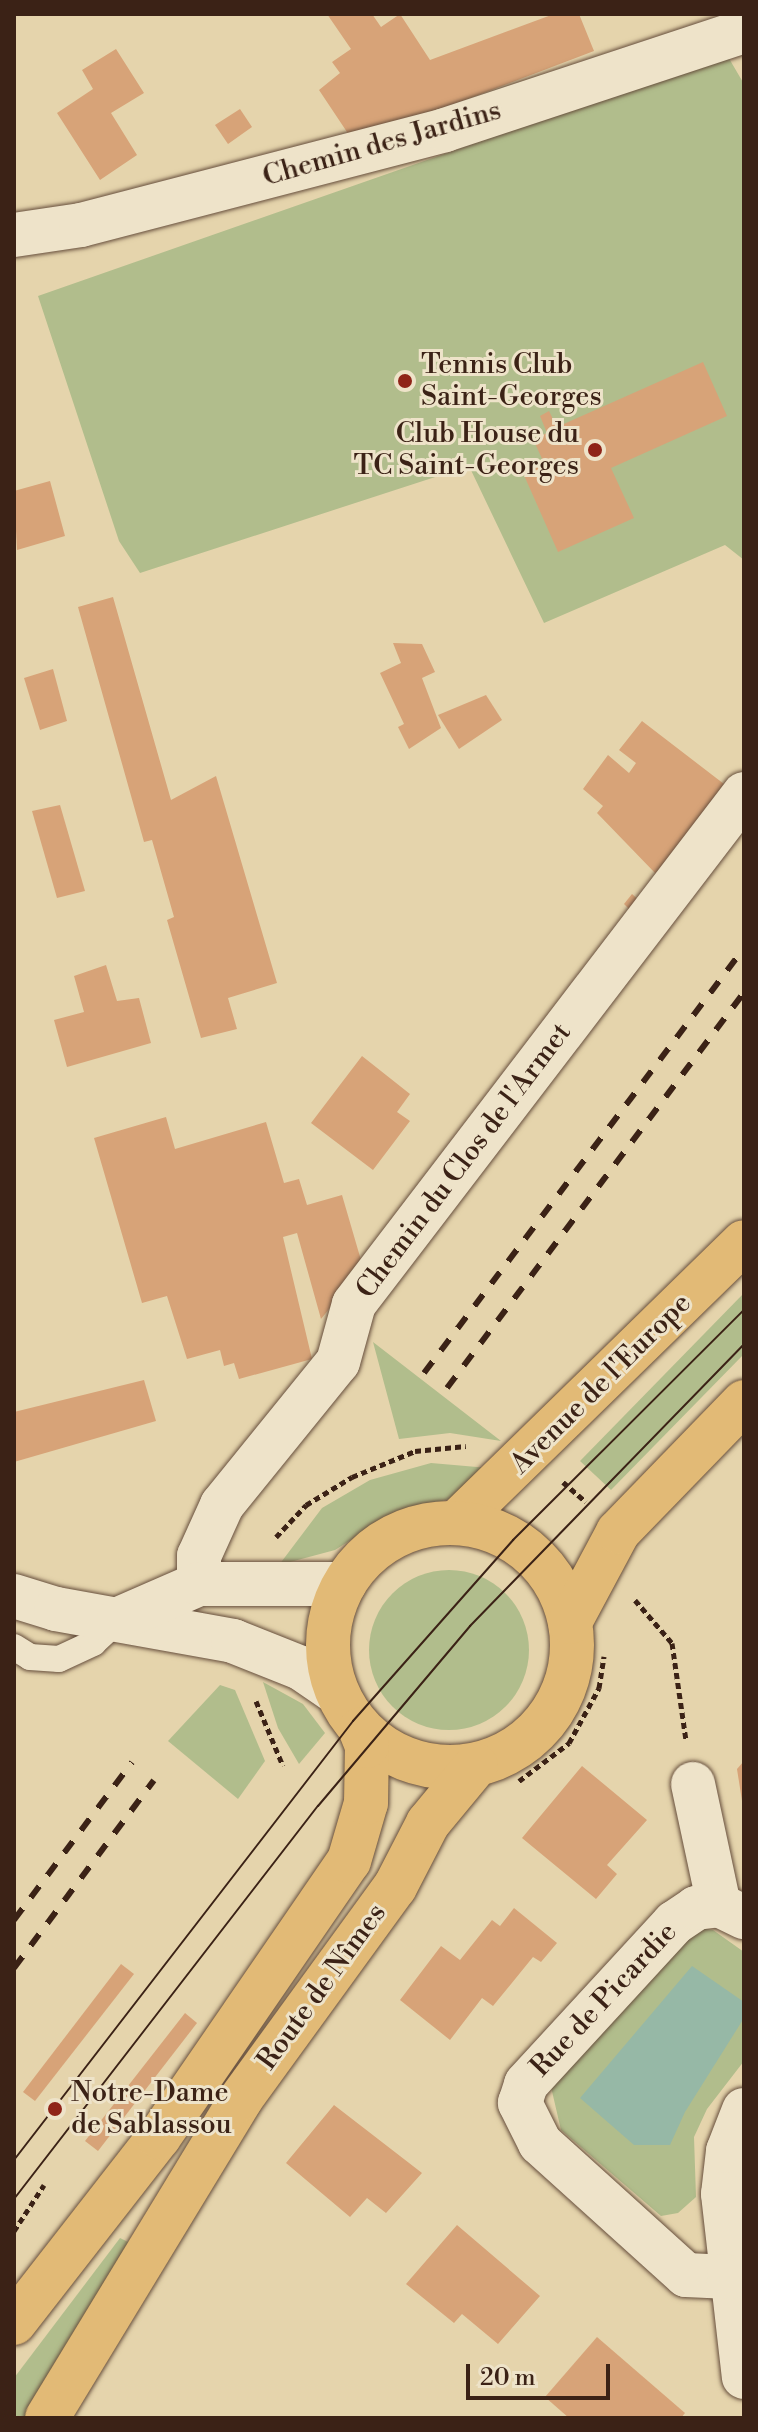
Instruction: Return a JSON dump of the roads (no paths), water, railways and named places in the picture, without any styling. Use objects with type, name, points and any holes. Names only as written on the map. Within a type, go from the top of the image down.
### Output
[{"type":"main road","name":"Avenue de l'Europe","points":[[456,1523],[532,1454],[744,1242]]},
{"type":"main road","points":[[570,1622],[618,1532],[744,1402]]},
{"type":"main road","points":[[456,1523],[486,1528],[534,1556],[558,1586],[570,1622],[571,1660],[561,1696],[540,1727],[511,1751],[495,1774],[411,1761],[360,1729],[336,1692],[327,1637],[344,1584],[364,1557],[391,1538],[423,1526],[456,1523]]},
{"type":"main road","name":"Route de Nîmes","points":[[14,2323],[159,2137],[349,1861],[366,1803],[367,1746],[360,1729]]},
{"type":"main road","name":"Route de Nîmes","points":[[47,2418],[240,2100],[395,1887],[428,1823],[495,1774]]},
{"type":"street","name":"Chemin des Jardins","points":[[14,235],[81,225],[445,130],[744,31]]},
{"type":"street","name":"Chemin du Clos de l'Armet","points":[[199,1584],[199,1556],[222,1505],[338,1362],[354,1304],[744,794]]},
{"type":"street","points":[[119,1619],[199,1584],[344,1584]]},
{"type":"street","points":[[14,1596],[246,1645],[301,1668],[336,1692]]},
{"type":"street","points":[[693,1784],[732,1911]]},
{"type":"street","name":"Rue de Picardie","points":[[730,2277],[686,2275],[540,2143],[520,2103],[526,2084],[674,1923],[696,1908],[732,1911]]},
{"type":"street","points":[[744,2110],[728,2151],[723,2194],[730,2277],[744,2377]]},
{"type":"lane","points":[[14,1647],[30,1657],[59,1659],[93,1643],[119,1619]]},
{"type":"tram line","points":[[14,2160],[353,1721],[513,1540],[744,1310]]},
{"type":"tram line","points":[[14,2199],[318,1806],[470,1626],[744,1344]]},
{"type":"railway","points":[[424,1373],[744,948]]},
{"type":"railway","points":[[447,1388],[744,992]]},
{"type":"railway","points":[[14,1920],[132,1762]]},
{"type":"railway","points":[[14,1968],[154,1780]]},
{"type":"place","name":"Tennis Club Saint-Georges","points":[[405,381]]},
{"type":"place","name":"Club House du TC Saint-Georges","points":[[595,450]]},
{"type":"place","name":"Notre-Dame de Sablassou","points":[[55,2109]]}]
